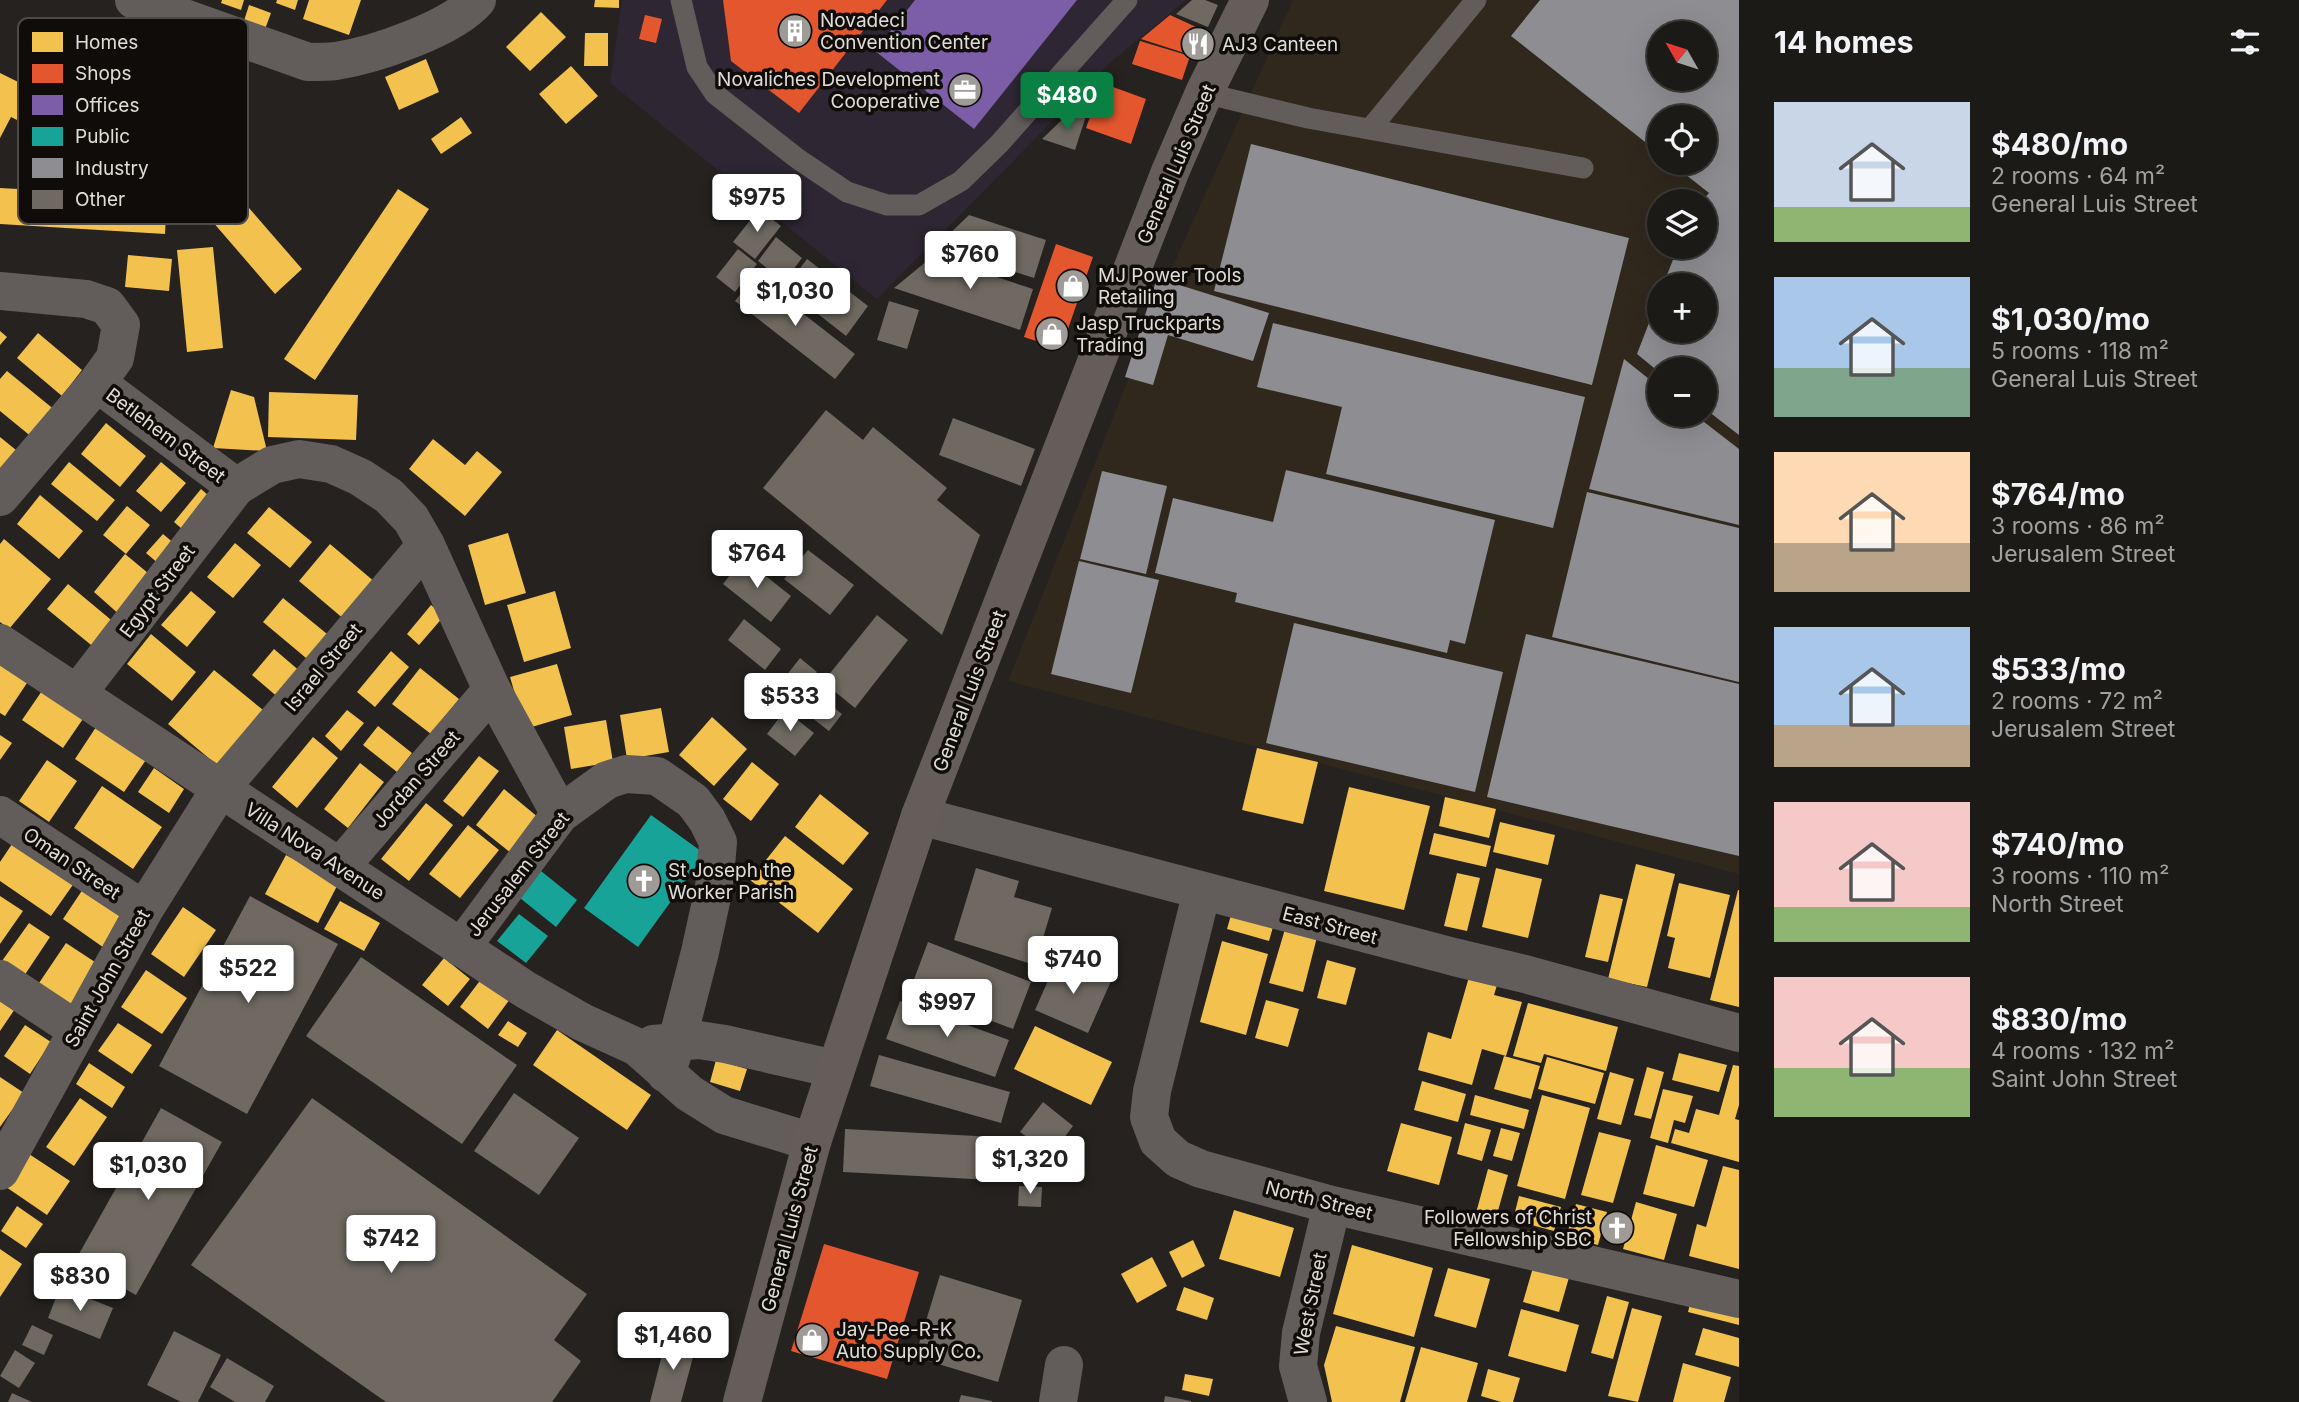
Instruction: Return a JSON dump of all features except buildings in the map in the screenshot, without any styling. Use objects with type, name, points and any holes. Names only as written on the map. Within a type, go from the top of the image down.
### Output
[{"type":"main road","name":"General Luis Street","points":[[742,1402],[812,1142],[920,816],[1170,172],[1204,93],[1250,0]]},
{"type":"street","points":[[134,0],[185,18]]},
{"type":"street","points":[[248,40],[309,62],[335,61],[380,50],[453,20],[477,0]]},
{"type":"street","name":"Betlehem Street","points":[[0,291],[86,299],[107,306],[121,325],[114,358],[97,383],[236,487],[272,466],[299,459],[331,464],[360,477],[389,496],[411,519],[426,545],[492,690],[560,814]]},
{"type":"street","points":[[0,496],[97,383]]},
{"type":"street","name":"Egypt Street","points":[[77,695],[236,487]]},
{"type":"street","name":"Israel Street","points":[[220,789],[426,545]]},
{"type":"street","name":"Villa Nova Avenue","points":[[0,643],[461,948],[570,1016],[637,1047],[671,1058],[699,1041],[747,1048],[835,1069]]},
{"type":"street","name":"Jordan Street","points":[[340,867],[492,690]]},
{"type":"street","name":"Jerusalem Street","points":[[461,948],[560,814],[607,780],[626,774],[657,776],[693,801],[718,842],[718,861],[700,952],[671,1058]]},
{"type":"street","name":"Saint John Street","points":[[4,1154],[144,911],[220,789]]},
{"type":"street","name":"Oman Street","points":[[0,815],[144,911]]},
{"type":"street","name":"East Street","points":[[920,816],[1525,974],[1739,1033]]},
{"type":"street","name":"North Street","points":[[1202,891],[1152,1091],[1149,1117],[1158,1141],[1178,1159],[1201,1169],[1332,1205],[1739,1299]]},
{"type":"street","points":[[0,979],[77,1030]]},
{"type":"street","points":[[671,1058],[689,1093],[724,1115],[812,1142]]},
{"type":"street","name":"West Street","points":[[1308,1402],[1298,1366],[1301,1333],[1332,1205]]},
{"type":"street","points":[[1058,1402],[1063,1365]]},
{"type":"lane","points":[[681,0],[698,67],[715,94],[798,159],[847,192],[887,205],[919,205],[961,181],[999,144],[1127,0]]},
{"type":"lane","points":[[1370,129],[1476,0]]},
{"type":"lane","points":[[1204,93],[1308,118],[1583,168]]},
{"type":"shaded area","points":[[622,0],[1186,0],[1112,61],[877,299],[610,83]]},
{"type":"shaded area","points":[[1293,0],[1739,0],[1739,874],[1008,681],[1179,252]]},
{"type":"place","name":"Novadeci Convention Center","points":[[795,31]]},
{"type":"place","name":"AJ3 Canteen","points":[[1198,44]]},
{"type":"place","name":"Novaliches Development Cooperative","points":[[965,90]]},
{"type":"place","name":"MJ Power Tools Retailing","points":[[1073,286]]},
{"type":"place","name":"Jasp Truckparts Trading","points":[[1052,334]]},
{"type":"place","name":"St Joseph the Worker Parish","points":[[644,881]]},
{"type":"place","name":"Followers of Christ Fellowship SBC","points":[[1617,1228]]},
{"type":"place","name":"Jay-Pee-R-K Auto Supply Co.","points":[[812,1340]]}]
